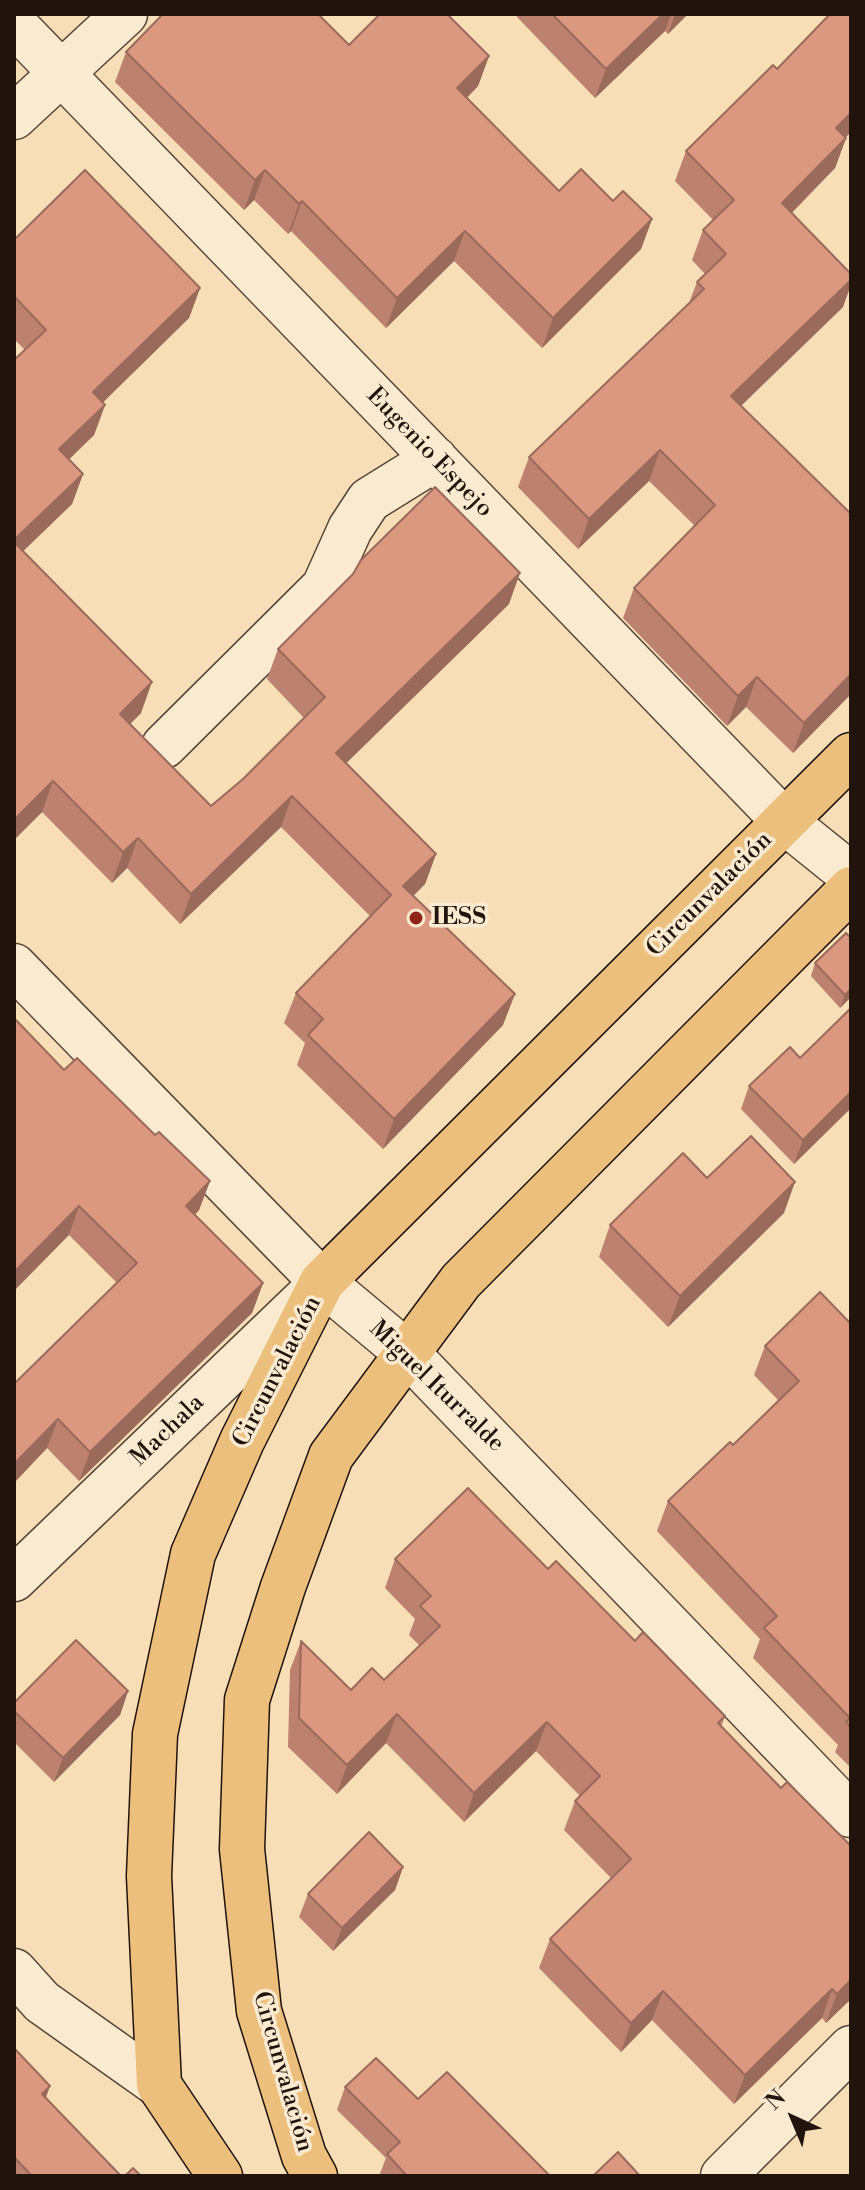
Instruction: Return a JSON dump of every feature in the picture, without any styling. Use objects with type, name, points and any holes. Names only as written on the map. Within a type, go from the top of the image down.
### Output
[{"type":"main road","name":"Circunvalación","points":[[159,2085],[149,1876],[155,1734],[193,1554],[242,1441],[322,1282],[851,755]]},
{"type":"main road","name":"Circunvalación","points":[[315,2176],[304,2156],[259,2011],[242,1849],[247,1700],[283,1587],[331,1456],[461,1281],[851,889]]},
{"type":"main road","points":[[159,2085],[220,2176]]},
{"type":"street","points":[[14,117],[125,14]]},
{"type":"street","name":"Eugenio Espejo","points":[[14,24],[784,821],[851,875]]},
{"type":"street","points":[[164,746],[324,587],[350,529],[369,500],[435,459]]},
{"type":"street","name":"Miguel Iturralde","points":[[14,966],[322,1282],[407,1353],[851,1815]]},
{"type":"street","name":"Machala","points":[[14,1579],[322,1282]]},
{"type":"street","points":[[14,1971],[42,2002],[159,2085]]},
{"type":"street","points":[[723,2176],[851,2048]]},
{"type":"building","points":[[163,14],[318,14],[349,45],[380,14],[447,14],[489,56],[457,88],[559,191],[581,169],[613,201],[623,191],[652,219],[553,318],[465,231],[397,298],[302,201],[299,204],[265,170],[255,180],[126,52]]},
{"type":"building","points":[[552,14],[663,14],[606,69]]},
{"type":"building","points":[[830,14],[851,14],[851,113],[836,128],[846,138],[782,203],[851,274],[851,280],[731,396],[851,514],[851,674],[804,723],[757,677],[738,696],[634,588],[715,505],[660,450],[589,519],[529,457],[704,289],[697,282],[726,254],[703,230],[734,200],[686,151],[773,65],[777,69]]},
{"type":"building","points":[[85,170],[200,288],[93,392],[105,405],[59,449],[83,474],[14,540],[14,360],[46,330],[14,296],[14,240]]},
{"type":"building","points":[[435,487],[520,573],[336,753],[436,854],[403,886],[515,994],[394,1119],[308,1035],[323,1019],[296,993],[391,895],[292,796],[191,894],[138,838],[123,852],[53,781],[14,820],[14,542],[152,682],[120,714],[211,806],[243,779],[325,697],[278,649]]},
{"type":"building","points":[[846,933],[851,938],[851,989],[845,995],[815,963]]},
{"type":"building","points":[[851,1008],[851,1092],[803,1140],[749,1086],[790,1047],[800,1058]]},
{"type":"building","points":[[14,1018],[64,1070],[77,1058],[155,1135],[159,1132],[210,1181],[186,1206],[263,1283],[90,1452],[58,1419],[14,1464],[14,1384],[137,1263],[79,1206],[14,1272]]},
{"type":"building","points":[[751,1136],[795,1182],[680,1296],[610,1225],[683,1153],[707,1178]]},
{"type":"building","points":[[820,1292],[851,1324],[851,1727],[846,1722],[850,1718],[764,1628],[777,1616],[668,1501],[730,1442],[733,1445],[799,1381],[765,1346]]},
{"type":"building","points":[[468,1488],[548,1569],[556,1561],[635,1641],[643,1632],[725,1716],[718,1723],[781,1788],[787,1782],[851,1846],[851,1980],[837,1994],[832,1989],[745,2075],[663,1991],[631,2023],[550,1939],[631,1859],[575,1801],[600,1776],[547,1722],[474,1793],[397,1714],[347,1765],[299,1718],[301,1641],[351,1690],[372,1668],[384,1680],[440,1626],[420,1606],[431,1596],[395,1559]]},
{"type":"building","points":[[76,1640],[128,1691],[63,1758],[14,1711],[14,1703]]},
{"type":"building","points":[[369,1832],[403,1867],[342,1928],[308,1894]]},
{"type":"building","points":[[14,2048],[50,2086],[42,2094],[121,2176],[32,2176],[14,2157]]},
{"type":"building","points":[[376,2058],[418,2099],[447,2072],[550,2176],[407,2176],[387,2154],[400,2142],[345,2087]]},
{"type":"building","points":[[618,2152],[640,2176],[593,2176]]},
{"type":"building","points":[[133,2168],[141,2176],[125,2176]]},
{"type":"place","name":"IESS","points":[[416,918]]}]
